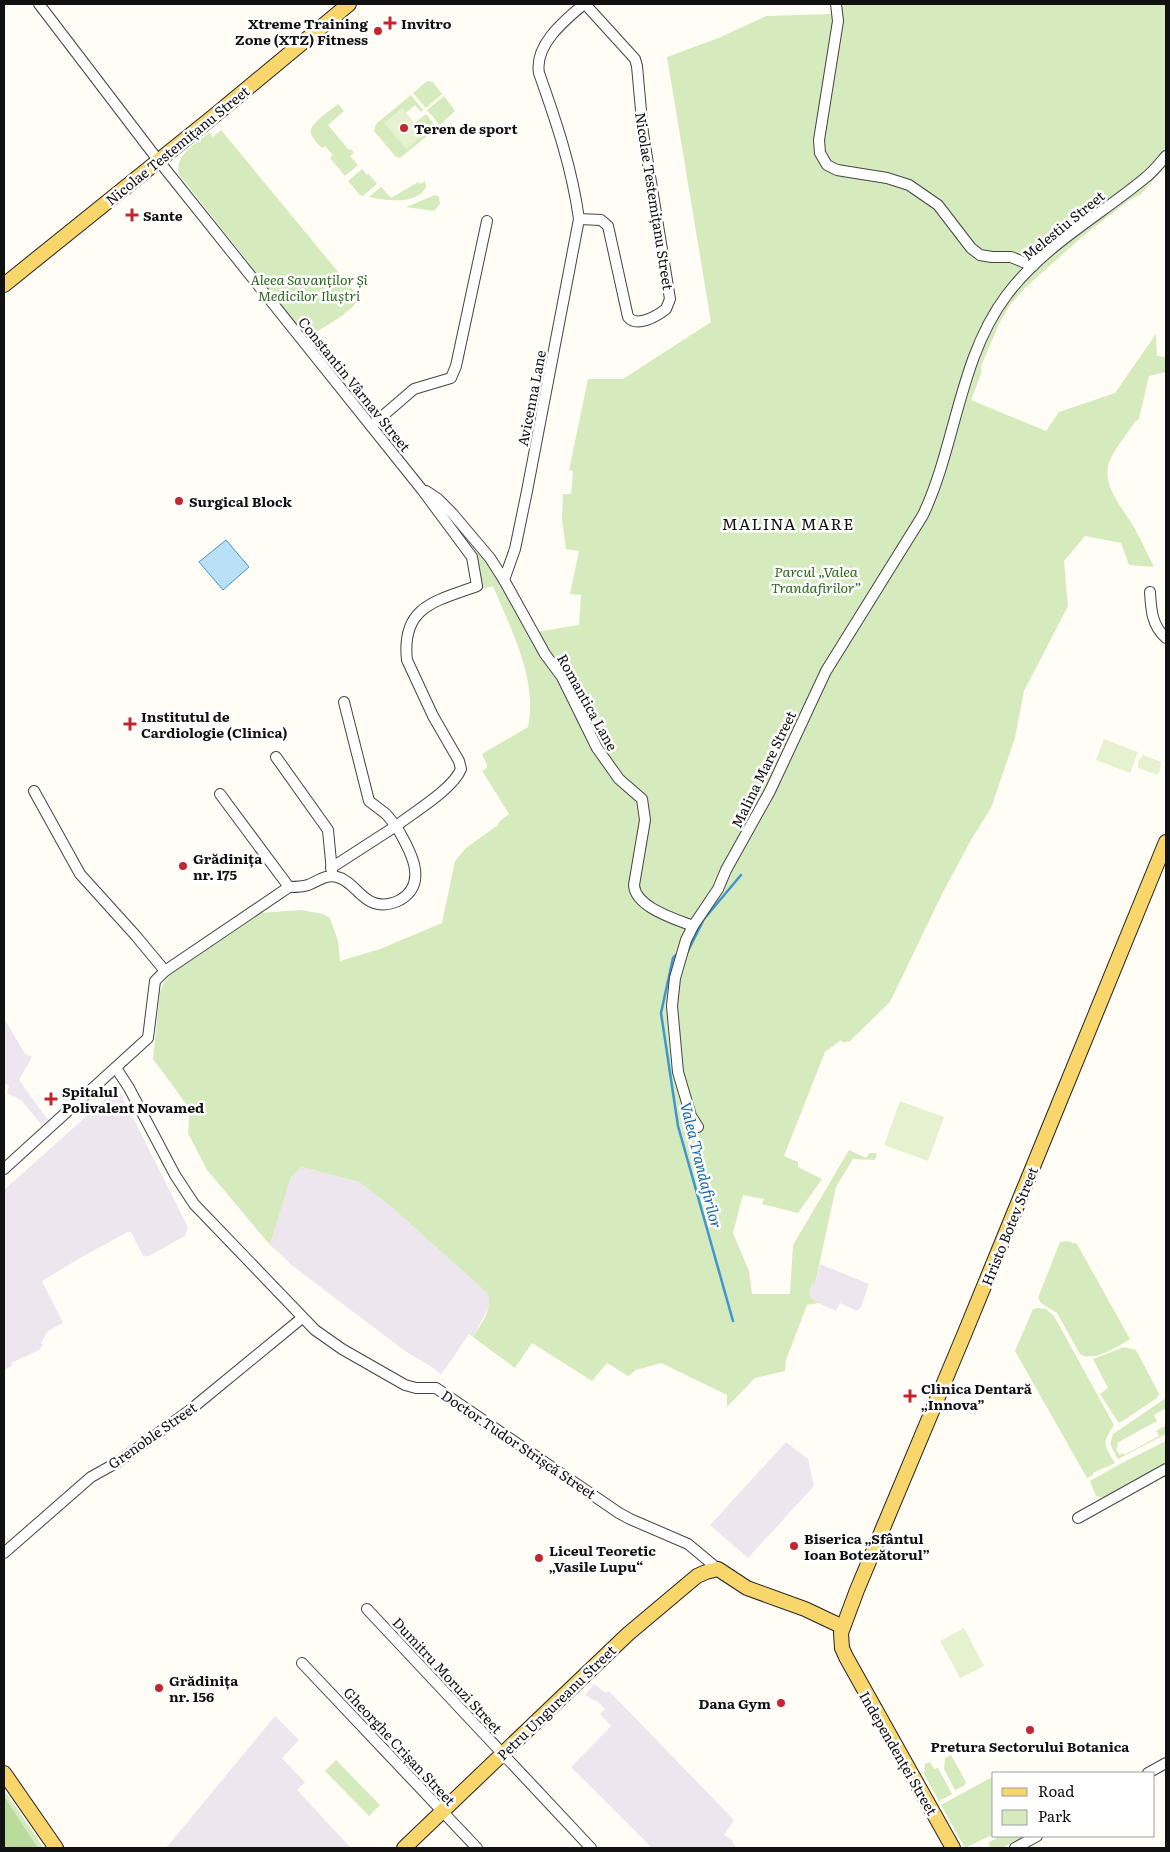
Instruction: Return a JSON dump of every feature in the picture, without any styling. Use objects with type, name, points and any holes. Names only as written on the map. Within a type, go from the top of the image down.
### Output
[{"type":"main road","name":"Nicolae Testemițanu Street","points":[[4,285],[349,4]]},
{"type":"main road","name":"Hristo Botev Street","points":[[843,1627],[1166,842]]},
{"type":"main road","name":"Doctor Tudor Strișcă Street","points":[[718,1569],[747,1588],[815,1613],[843,1627]]},
{"type":"main road","name":"Petru Ungureanu Street","points":[[404,1848],[628,1634],[697,1576],[718,1569]]},
{"type":"main road","name":"Independenței Street","points":[[843,1627],[840,1640],[846,1658],[953,1848]]},
{"type":"main road","points":[[4,1773],[56,1848]]},
{"type":"street","name":"Constantin Vârnav Street","points":[[39,4],[158,160],[371,426],[472,558],[477,586],[423,608],[416,615],[411,625],[406,652],[412,672],[433,716],[459,761],[461,769],[456,778],[441,792],[396,826]]},
{"type":"street","name":"Nicolae Testemițanu Street","points":[[585,4],[634,60],[637,66],[643,133],[670,299],[666,309],[645,320],[630,320],[608,226],[601,220],[578,219],[575,192],[562,137],[538,67],[539,58],[552,36],[563,22],[585,4]]},
{"type":"street","points":[[836,4],[838,21],[819,140],[820,153],[827,165],[837,170],[887,178],[909,185],[938,205],[971,248],[980,255],[1011,257],[1032,266]]},
{"type":"street","name":"Melestiu Street","points":[[949,438],[965,384],[990,320],[1007,295],[1032,266],[1082,224],[1146,178],[1166,156]]},
{"type":"street","name":"Avicenna Lane","points":[[504,580],[515,549],[527,491],[578,219]]},
{"type":"street","points":[[371,426],[414,389],[451,378],[460,349],[487,221]]},
{"type":"street","name":"Malina Mare Street","points":[[698,1127],[691,1116],[678,1072],[672,1006],[675,978],[682,952],[693,926],[718,889],[726,870],[770,791],[826,672],[923,515],[932,496],[949,438]]},
{"type":"street","name":"Romantica Lane","points":[[419,487],[438,499],[490,558],[546,654],[562,677],[597,748],[619,779],[642,799],[645,820],[634,885],[636,895],[645,904],[670,918],[693,926]]},
{"type":"street","points":[[1150,592],[1151,610],[1155,624],[1166,638]]},
{"type":"street","points":[[332,872],[375,904],[389,904],[405,897],[411,892],[417,877],[416,868],[396,826],[386,814],[369,801],[344,702]]},
{"type":"street","points":[[276,757],[328,830],[332,872]]},
{"type":"street","points":[[34,791],[80,874],[136,936],[164,971]]},
{"type":"street","points":[[220,794],[289,887]]},
{"type":"street","points":[[4,1168],[148,1038],[155,981],[164,971],[289,887],[307,885],[332,872],[396,826]]},
{"type":"street","name":"Doctor Tudor Strișcă Street","points":[[116,1068],[129,1088],[175,1176],[194,1204],[315,1330],[342,1349],[405,1385],[416,1388],[436,1388],[619,1513],[688,1544],[718,1569]]},
{"type":"street","name":"Grenoble Street","points":[[4,1553],[90,1477],[118,1462],[190,1410],[302,1318]]},
{"type":"street","points":[[1078,1518],[1166,1468]]},
{"type":"street","name":"Dumitru Moruzi Street","points":[[367,1609],[591,1848]]},
{"type":"street","name":"Gheorghe Crișan Street","points":[[302,1663],[477,1848]]},
{"type":"street","points":[[1150,1772],[1166,1763]]},
{"type":"street","points":[[1015,1848],[1035,1837]]},
{"type":"shaded area","points":[[4,1018],[25,1054],[32,1057],[19,1080],[48,1120],[42,1125],[21,1100],[7,1093],[9,1086],[4,1083]]},
{"type":"shaded area","points":[[118,1088],[188,1227],[185,1236],[147,1257],[143,1256],[131,1232],[128,1232],[42,1281],[63,1323],[48,1331],[39,1350],[11,1363],[12,1366],[4,1370],[4,1190]]},
{"type":"shaded area","points":[[302,1167],[359,1182],[387,1203],[487,1293],[490,1300],[489,1307],[473,1337],[469,1334],[441,1375],[432,1367],[405,1351],[294,1267],[270,1245],[291,1177]]},
{"type":"shaded area","points":[[820,1264],[869,1284],[861,1307],[857,1311],[840,1303],[836,1311],[811,1300],[808,1295],[808,1289],[813,1283],[815,1284]]},
{"type":"shaded area","points":[[786,1442],[808,1459],[814,1486],[748,1558],[710,1525]]},
{"type":"shaded area","points":[[594,1684],[606,1693],[609,1691],[734,1820],[724,1835],[731,1839],[736,1848],[652,1848],[571,1767],[611,1726],[600,1714],[605,1709],[596,1700],[585,1695]]},
{"type":"shaded area","points":[[275,1716],[299,1740],[282,1758],[305,1782],[297,1790],[351,1848],[166,1848]]},
{"type":"green space","name":"Parcul „Valea Trandafirilor”","points":[[844,4],[1166,4],[1166,166],[1141,194],[1128,201],[1082,237],[1025,288],[1010,305],[999,324],[981,366],[981,374],[971,400],[1046,431],[1059,412],[1115,393],[1156,334],[1157,356],[1166,357],[1166,372],[1149,376],[1139,419],[1134,423],[1113,455],[1107,474],[1116,499],[1135,529],[1154,567],[1129,565],[1121,543],[1085,536],[1064,561],[1068,606],[1024,691],[1015,738],[991,808],[971,840],[942,894],[890,1002],[849,1042],[844,1043],[841,1040],[825,1052],[784,1156],[798,1162],[798,1167],[822,1179],[798,1213],[762,1204],[764,1199],[743,1195],[733,1233],[749,1271],[752,1294],[790,1294],[793,1245],[849,1150],[866,1158],[869,1153],[877,1153],[875,1160],[853,1159],[836,1187],[815,1284],[813,1283],[809,1290],[810,1297],[819,1303],[807,1305],[786,1360],[785,1371],[755,1378],[727,1407],[727,1395],[661,1363],[636,1370],[628,1376],[607,1363],[592,1381],[532,1343],[515,1368],[473,1337],[488,1310],[489,1299],[487,1293],[387,1203],[359,1182],[302,1167],[291,1177],[270,1245],[207,1170],[188,1133],[190,1109],[153,1059],[160,992],[164,982],[170,975],[259,913],[301,910],[323,914],[330,918],[338,941],[340,961],[380,949],[442,923],[455,861],[466,848],[498,825],[509,814],[482,771],[487,768],[487,765],[482,754],[528,727],[530,709],[526,673],[515,637],[493,586],[483,589],[474,550],[490,564],[530,633],[579,625],[581,595],[570,594],[579,551],[566,549],[562,519],[563,494],[571,494],[573,471],[569,470],[588,379],[623,379],[711,322],[667,57],[721,37],[766,16],[830,14],[844,6]]},
{"type":"green space","points":[[427,81],[433,82],[442,94],[426,108],[413,93]]},
{"type":"green space","points":[[411,95],[423,110],[421,112],[415,105],[406,113],[401,108],[406,149],[425,132],[416,122],[426,114],[437,128],[400,158],[396,157],[374,131],[376,124]]},
{"type":"green space","points":[[444,96],[455,111],[440,125],[427,110]]},
{"type":"green space","points":[[338,104],[344,111],[328,125],[349,150],[351,149],[354,153],[350,156],[358,165],[345,176],[330,158],[333,155],[325,146],[322,148],[311,134],[311,130],[316,122]]},
{"type":"green space","name":"Teren de sport","points":[[402,108],[424,134],[406,149],[384,123]]},
{"type":"green space","name":"Aleea Savanților Și Medicilor Iluștri","points":[[221,130],[359,297],[357,302],[346,313],[313,334],[307,336],[305,334],[179,175],[178,168],[180,162],[187,151],[209,133],[213,137]]},
{"type":"green space","points":[[362,169],[377,184],[363,196],[348,181]]},
{"type":"green space","points":[[425,181],[426,187],[421,193],[408,199],[392,200],[369,197],[381,187],[391,198],[418,182],[420,184]]},
{"type":"green space","points":[[435,195],[439,197],[440,204],[434,211],[406,207]]},
{"type":"green space","points":[[1104,739],[1138,752],[1130,773],[1096,760]]},
{"type":"green space","points":[[1143,755],[1161,762],[1160,771],[1157,775],[1138,768],[1138,762]]},
{"type":"green space","points":[[900,1101],[944,1117],[928,1161],[884,1145]]},
{"type":"green space","points":[[1068,1241],[1077,1244],[1130,1339],[1099,1355],[1085,1356],[1080,1354],[1057,1313],[1041,1303],[1038,1298],[1060,1242]]},
{"type":"green space","points":[[1033,1309],[1046,1309],[1054,1316],[1114,1425],[1107,1436],[1106,1447],[1115,1463],[1093,1473],[1093,1475],[1087,1478],[1015,1351]]},
{"type":"green space","points":[[1124,1347],[1136,1350],[1159,1394],[1157,1398],[1121,1422],[1118,1422],[1100,1394],[1108,1388],[1093,1359]]},
{"type":"green space","points":[[1166,1398],[1166,1408],[1154,1415],[1157,1421],[1117,1443],[1118,1447],[1116,1448],[1119,1455],[1123,1453],[1124,1455],[1159,1436],[1156,1431],[1166,1425],[1166,1434],[1118,1459],[1110,1444],[1113,1434]]},
{"type":"green space","points":[[1166,1441],[1166,1464],[1104,1498],[1096,1496],[1090,1481]]},
{"type":"green space","points":[[964,1628],[984,1666],[960,1678],[940,1641]]},
{"type":"green space","points":[[951,1755],[966,1782],[965,1785],[955,1790],[944,1769],[945,1758]]},
{"type":"green space","points":[[336,1760],[380,1805],[369,1816],[325,1771]]},
{"type":"green space","points":[[930,1762],[934,1769],[938,1768],[952,1794],[939,1801],[924,1774],[925,1764]]},
{"type":"green space","points":[[992,1777],[992,1835],[965,1848],[941,1805]]},
{"type":"green space","points":[[4,1790],[44,1848],[38,1848],[4,1796]]},
{"type":"green space","points":[[4,1796],[38,1848],[4,1848]]},
{"type":"green space","points":[[998,1837],[1023,1837],[1002,1848],[991,1848],[988,1843]]},
{"type":"water","points":[[226,540],[249,567],[223,590],[199,562]]},
{"type":"waterway","name":"Valea Trandafirilor","points":[[687,953],[704,919],[741,875]]},
{"type":"waterway","name":"Valea Trandafirilor","points":[[676,955],[673,958],[661,1013],[678,1126],[733,1321]]},
{"type":"place","name":"Invitro","points":[[390,23]]},
{"type":"place","name":"Xtreme Training Zone (XTZ) Fitness","points":[[378,31]]},
{"type":"place","name":"Teren de sport","points":[[404,128]]},
{"type":"place","name":"Sante","points":[[132,215]]},
{"type":"place","name":"Surgical Block","points":[[179,501]]},
{"type":"place","name":"Institutul de Cardiologie (Clinica)","points":[[130,724]]},
{"type":"place","name":"Grădinița nr. 175","points":[[183,866]]},
{"type":"place","name":"Spitalul Polivalent Novamed","points":[[51,1099]]},
{"type":"place","name":"Clinica Dentară „Innova”","points":[[910,1396]]},
{"type":"place","name":"Biserica „Sfântul Ioan Botezătorul”","points":[[794,1546]]},
{"type":"place","name":"Liceul Teoretic „Vasile Lupu“","points":[[539,1558]]},
{"type":"place","name":"Grădinița nr. 156","points":[[159,1688]]},
{"type":"place","name":"Dana Gym","points":[[781,1703]]},
{"type":"place","name":"Pretura Sectorului Botanica","points":[[1030,1730]]},
{"type":"district","name":"MALINA MARE","points":[[788,523]]}]
